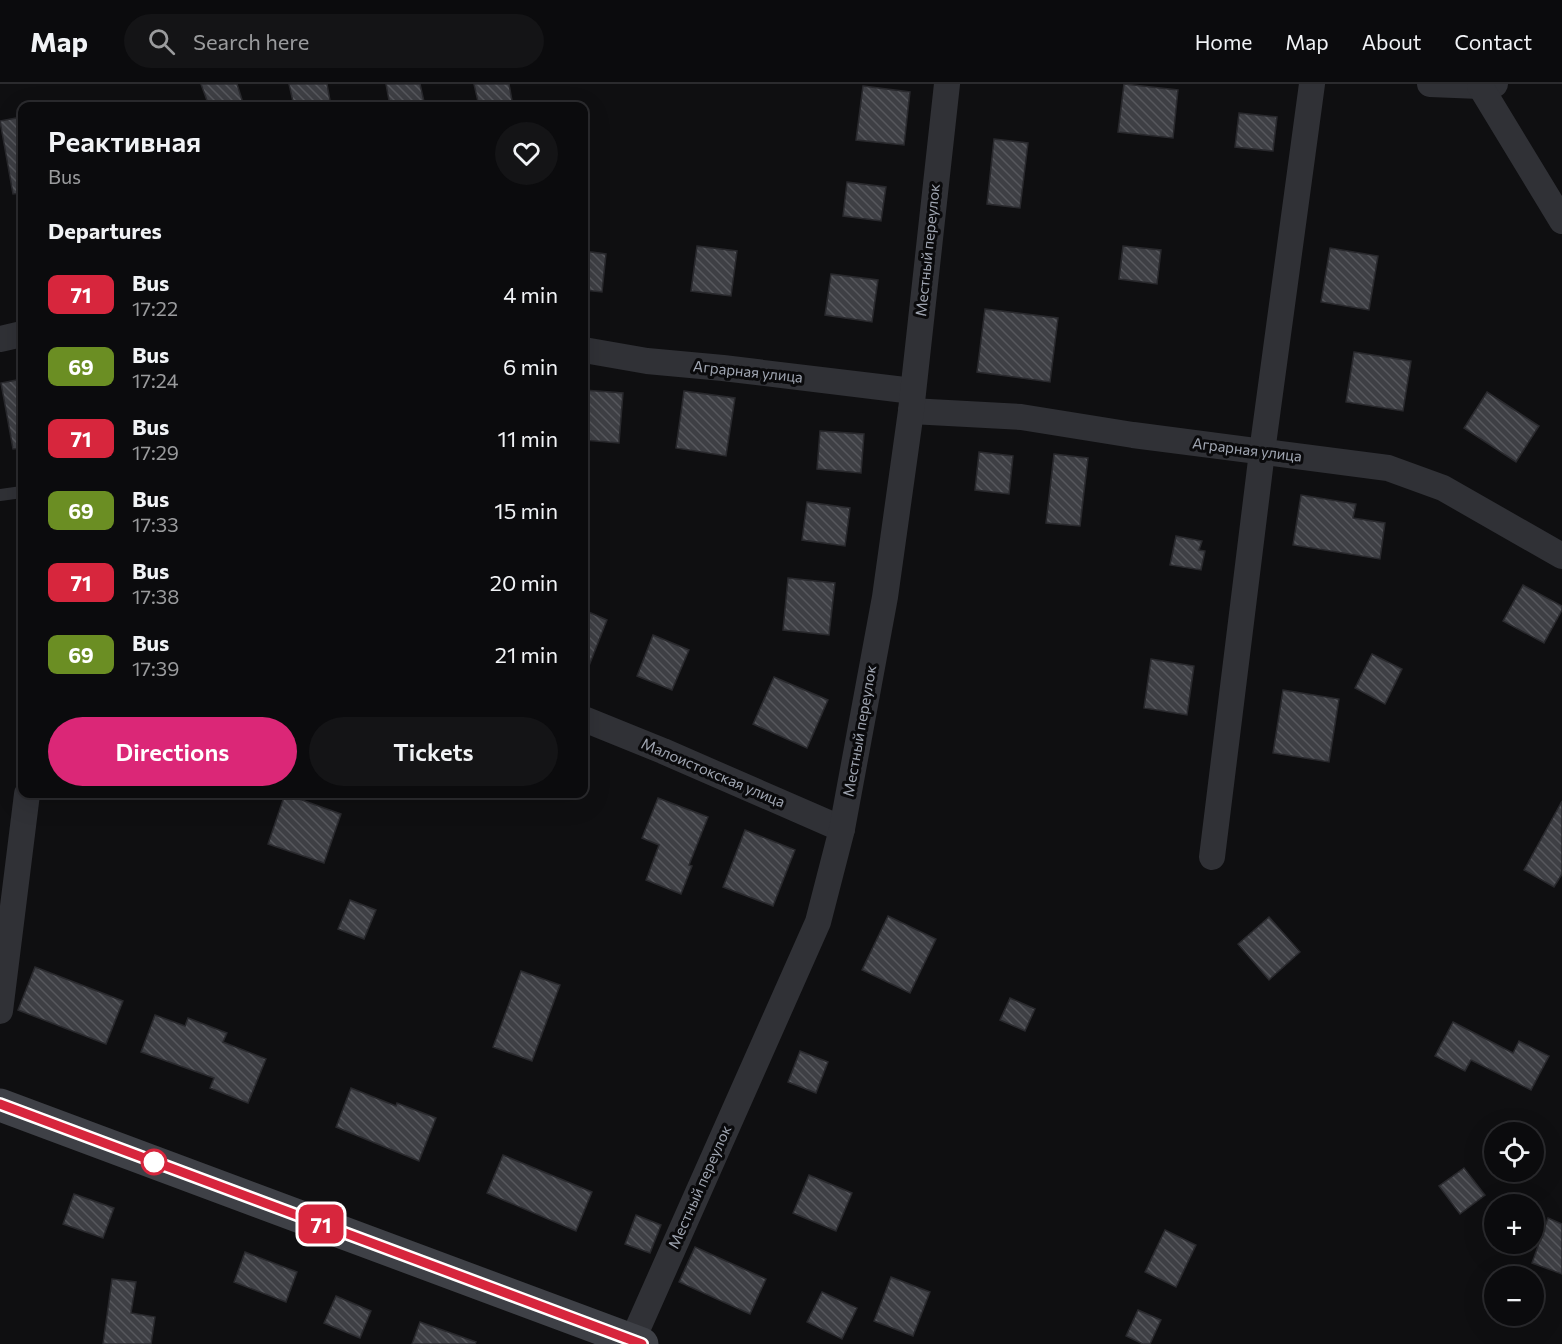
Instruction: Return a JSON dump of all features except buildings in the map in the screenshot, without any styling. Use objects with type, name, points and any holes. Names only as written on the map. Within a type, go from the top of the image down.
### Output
[{"type":"main road","points":[[0,1104],[638,1342]]},
{"type":"street","name":"Местный переулок","points":[[638,1342],[818,922],[842,829],[885,597],[912,401],[947,84]]},
{"type":"street","points":[[1212,857],[1262,452],[1312,84]]},
{"type":"street","points":[[1430,84],[1489,85],[1562,221]]},
{"type":"street","points":[[0,339],[18,335]]},
{"type":"street","name":"Аграрная улица","points":[[588,352],[647,362],[723,368],[912,401],[1133,435],[1388,468],[1443,488],[1562,556]]},
{"type":"street","name":"Малоистокская улица","points":[[588,721],[842,829]]},
{"type":"street","points":[[0,1011],[27,798]]},
{"type":"lane","points":[[0,495],[18,493]]},
{"type":"bus line","name":"71","points":[[0,1104],[642,1344]]}]
